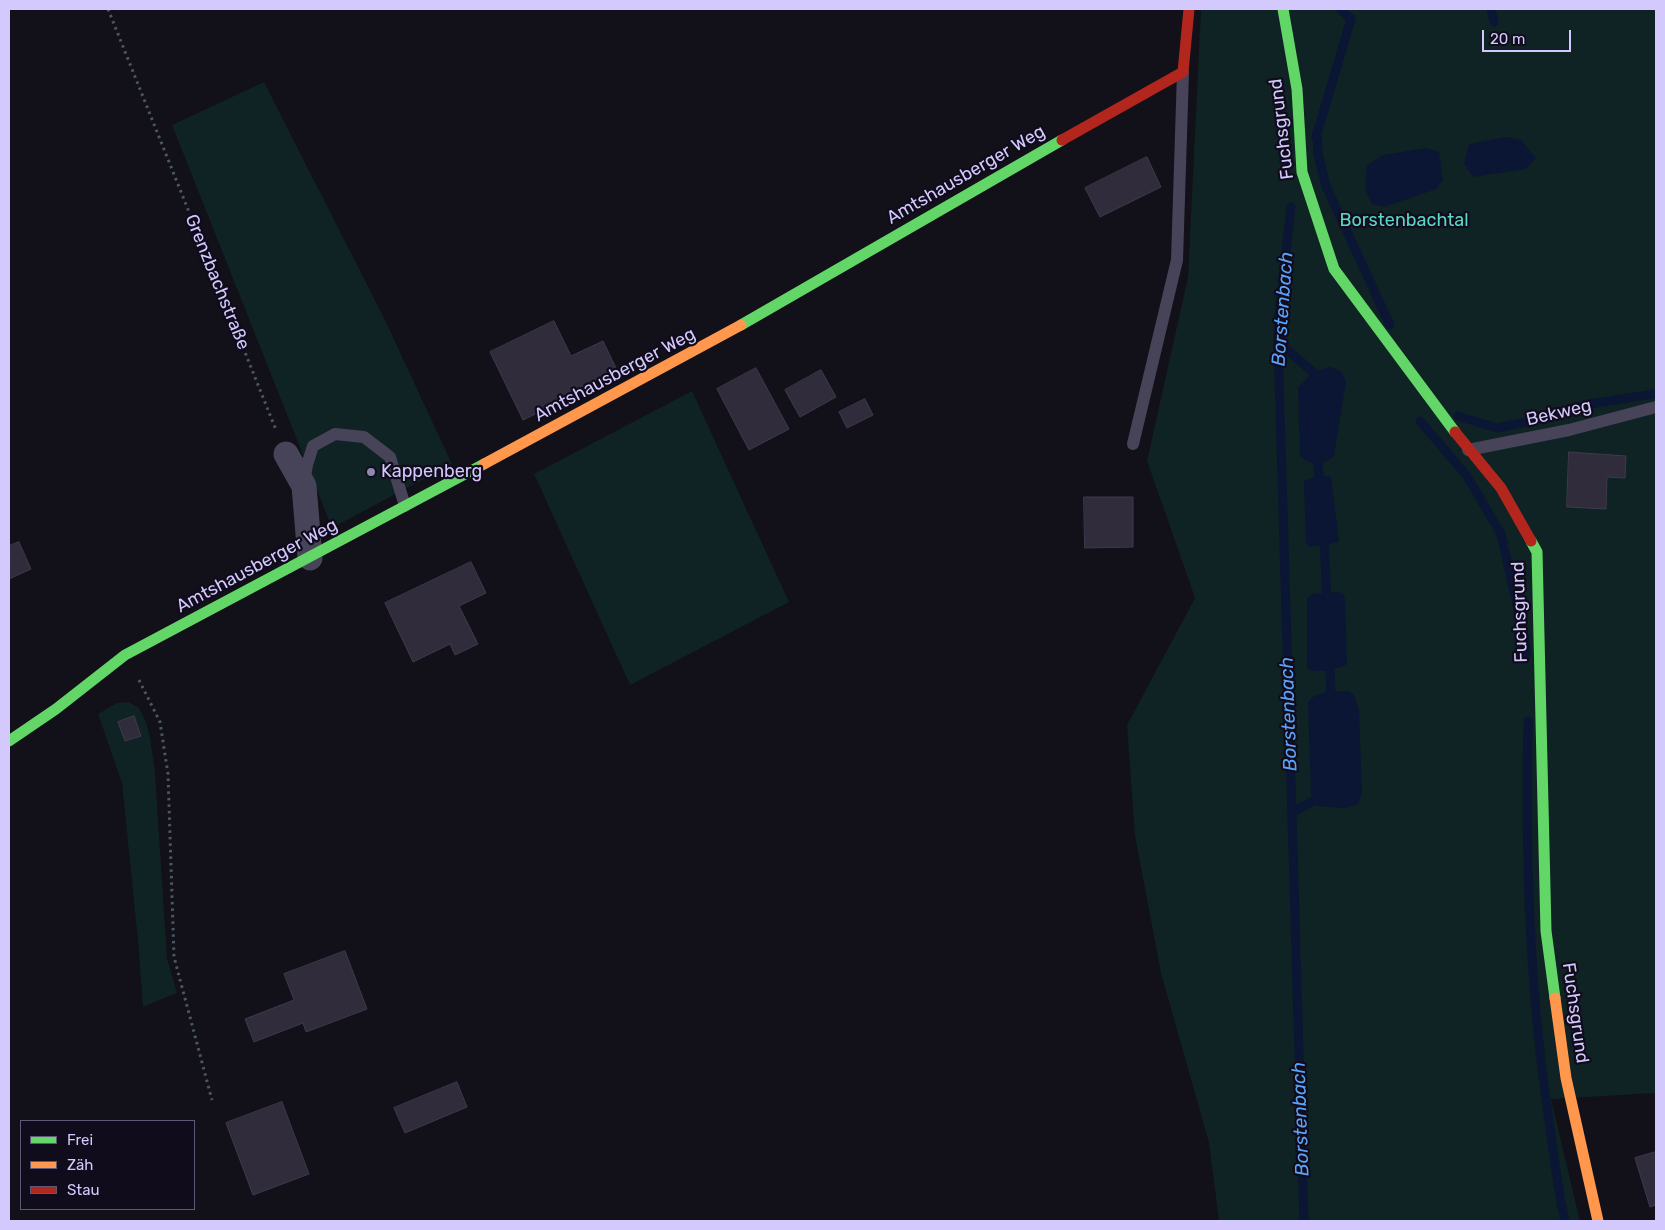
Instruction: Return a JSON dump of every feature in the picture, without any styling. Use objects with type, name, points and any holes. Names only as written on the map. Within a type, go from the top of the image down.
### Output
[{"type":"street","points":[[1183,72],[1189,9]]},
{"type":"street","name":"Fuchsgrund","points":[[1282,9],[1297,89],[1302,172],[1334,269],[1468,450],[1501,488],[1537,552],[1546,931],[1566,1078],[1598,1221]]},
{"type":"street","name":"Amtshausberger Weg","points":[[9,740],[56,709],[126,656],[695,352],[974,190],[1183,72]]},
{"type":"street","points":[[286,454],[304,486],[310,558]]},
{"type":"lane","points":[[1133,444],[1177,260],[1183,72]]},
{"type":"lane","name":"Bekweg","points":[[1468,450],[1569,430],[1656,407]]},
{"type":"lane","points":[[304,486],[306,465],[314,446],[336,434],[364,437],[390,456],[405,506]]},
{"type":"path","name":"Grenzbachstraße","points":[[108,9],[286,454]]},
{"type":"path","points":[[126,656],[160,722],[168,774],[174,957],[212,1100]]},
{"type":"green space","name":"Borstenbachtal","points":[[1201,9],[1656,9],[1656,1093],[1551,1099],[1580,1221],[1219,1221],[1209,1143],[1161,973],[1135,836],[1127,725],[1195,598],[1147,461],[1188,277]]},
{"type":"green space","points":[[264,82],[385,320],[452,464],[332,528],[172,125]]},
{"type":"green space","points":[[692,391],[789,602],[630,685],[534,474]]},
{"type":"green space","points":[[129,702],[139,708],[146,722],[150,737],[155,773],[167,958],[177,993],[143,1007],[122,783],[98,714],[117,703]]},
{"type":"water","points":[[1506,137],[1521,140],[1536,158],[1526,169],[1473,177],[1464,164],[1469,144]]},
{"type":"water","points":[[1427,148],[1439,152],[1443,180],[1436,189],[1384,207],[1372,204],[1365,189],[1367,165],[1383,155]]},
{"type":"water","points":[[1330,367],[1341,371],[1346,381],[1334,456],[1325,462],[1317,464],[1309,462],[1300,456],[1298,388],[1313,372]]},
{"type":"water","points":[[1331,476],[1339,542],[1310,547],[1306,542],[1304,481],[1314,477]]},
{"type":"water","points":[[1339,592],[1344,595],[1345,601],[1347,664],[1327,671],[1307,669],[1307,598],[1313,594]]},
{"type":"water","points":[[1348,691],[1354,695],[1359,710],[1362,793],[1358,804],[1346,808],[1317,806],[1311,794],[1308,702],[1316,695]]},
{"type":"building","points":[[1147,157],[1161,187],[1100,217],[1085,188]]},
{"type":"building","points":[[554,321],[571,356],[603,341],[617,370],[579,388],[581,392],[523,420],[490,352]]},
{"type":"building","points":[[756,368],[789,429],[749,450],[717,389]]},
{"type":"building","points":[[821,370],[836,397],[800,417],[785,390]]},
{"type":"building","points":[[865,399],[873,415],[847,428],[839,412]]},
{"type":"building","points":[[1569,452],[1626,456],[1625,478],[1607,477],[1606,509],[1567,507]]},
{"type":"building","points":[[1084,497],[1133,497],[1133,547],[1085,548]]},
{"type":"building","points":[[19,542],[31,569],[9,579],[9,546]]},
{"type":"building","points":[[471,562],[486,593],[459,606],[478,644],[455,655],[450,644],[413,662],[385,603]]},
{"type":"building","points":[[134,716],[141,736],[125,741],[118,722]]},
{"type":"building","points":[[345,951],[367,1009],[306,1032],[303,1023],[254,1042],[245,1019],[294,1000],[284,974]]},
{"type":"building","points":[[457,1082],[467,1107],[405,1133],[394,1108]]},
{"type":"building","points":[[282,1102],[309,1174],[253,1195],[226,1123]]},
{"type":"building","points":[[1656,1152],[1656,1205],[1650,1207],[1635,1158]]},
{"type":"waterway","name":"Borstenbach","points":[[1316,137],[1351,19],[1340,9]]},
{"type":"waterway","points":[[1491,9],[1494,22]]},
{"type":"waterway","name":"Borstenbach","points":[[1317,132],[1318,154],[1326,186],[1390,325]]},
{"type":"waterway","name":"Borstenbach","points":[[1291,207],[1279,312],[1278,342],[1304,1221]]},
{"type":"waterway","points":[[1278,342],[1313,372],[1314,384]]},
{"type":"waterway","points":[[1458,416],[1497,428],[1531,421],[1583,405],[1654,394]]},
{"type":"waterway","name":"Borstenbach","points":[[1420,421],[1467,476],[1501,534],[1526,645],[1526,656]]},
{"type":"waterway","points":[[1317,455],[1320,487]]},
{"type":"waterway","points":[[1324,535],[1327,604]]},
{"type":"waterway","points":[[1330,659],[1331,704]]},
{"type":"waterway","name":"Borstenbach","points":[[1528,721],[1527,823],[1533,976],[1543,1077],[1556,1175],[1565,1221]]},
{"type":"waterway","points":[[1293,812],[1313,801],[1322,793]]},
{"type":"traffic: fast","points":[[1283,9],[1297,89],[1302,172],[1334,269],[1455,432]]},
{"type":"traffic: fast","points":[[741,325],[1062,140]]},
{"type":"traffic: fast","points":[[9,741],[56,709],[125,655],[484,464]]},
{"type":"traffic: fast","points":[[1531,541],[1537,552],[1546,931],[1555,998]]},
{"type":"traffic: slow","points":[[484,464],[741,325]]},
{"type":"traffic: slow","points":[[1555,998],[1566,1078],[1598,1221]]},
{"type":"traffic: jam","points":[[1062,140],[1183,72],[1189,9]]},
{"type":"traffic: jam","points":[[1455,432],[1501,488],[1531,541]]},
{"type":"place","name":"Kappenberg","points":[[371,472]]}]
